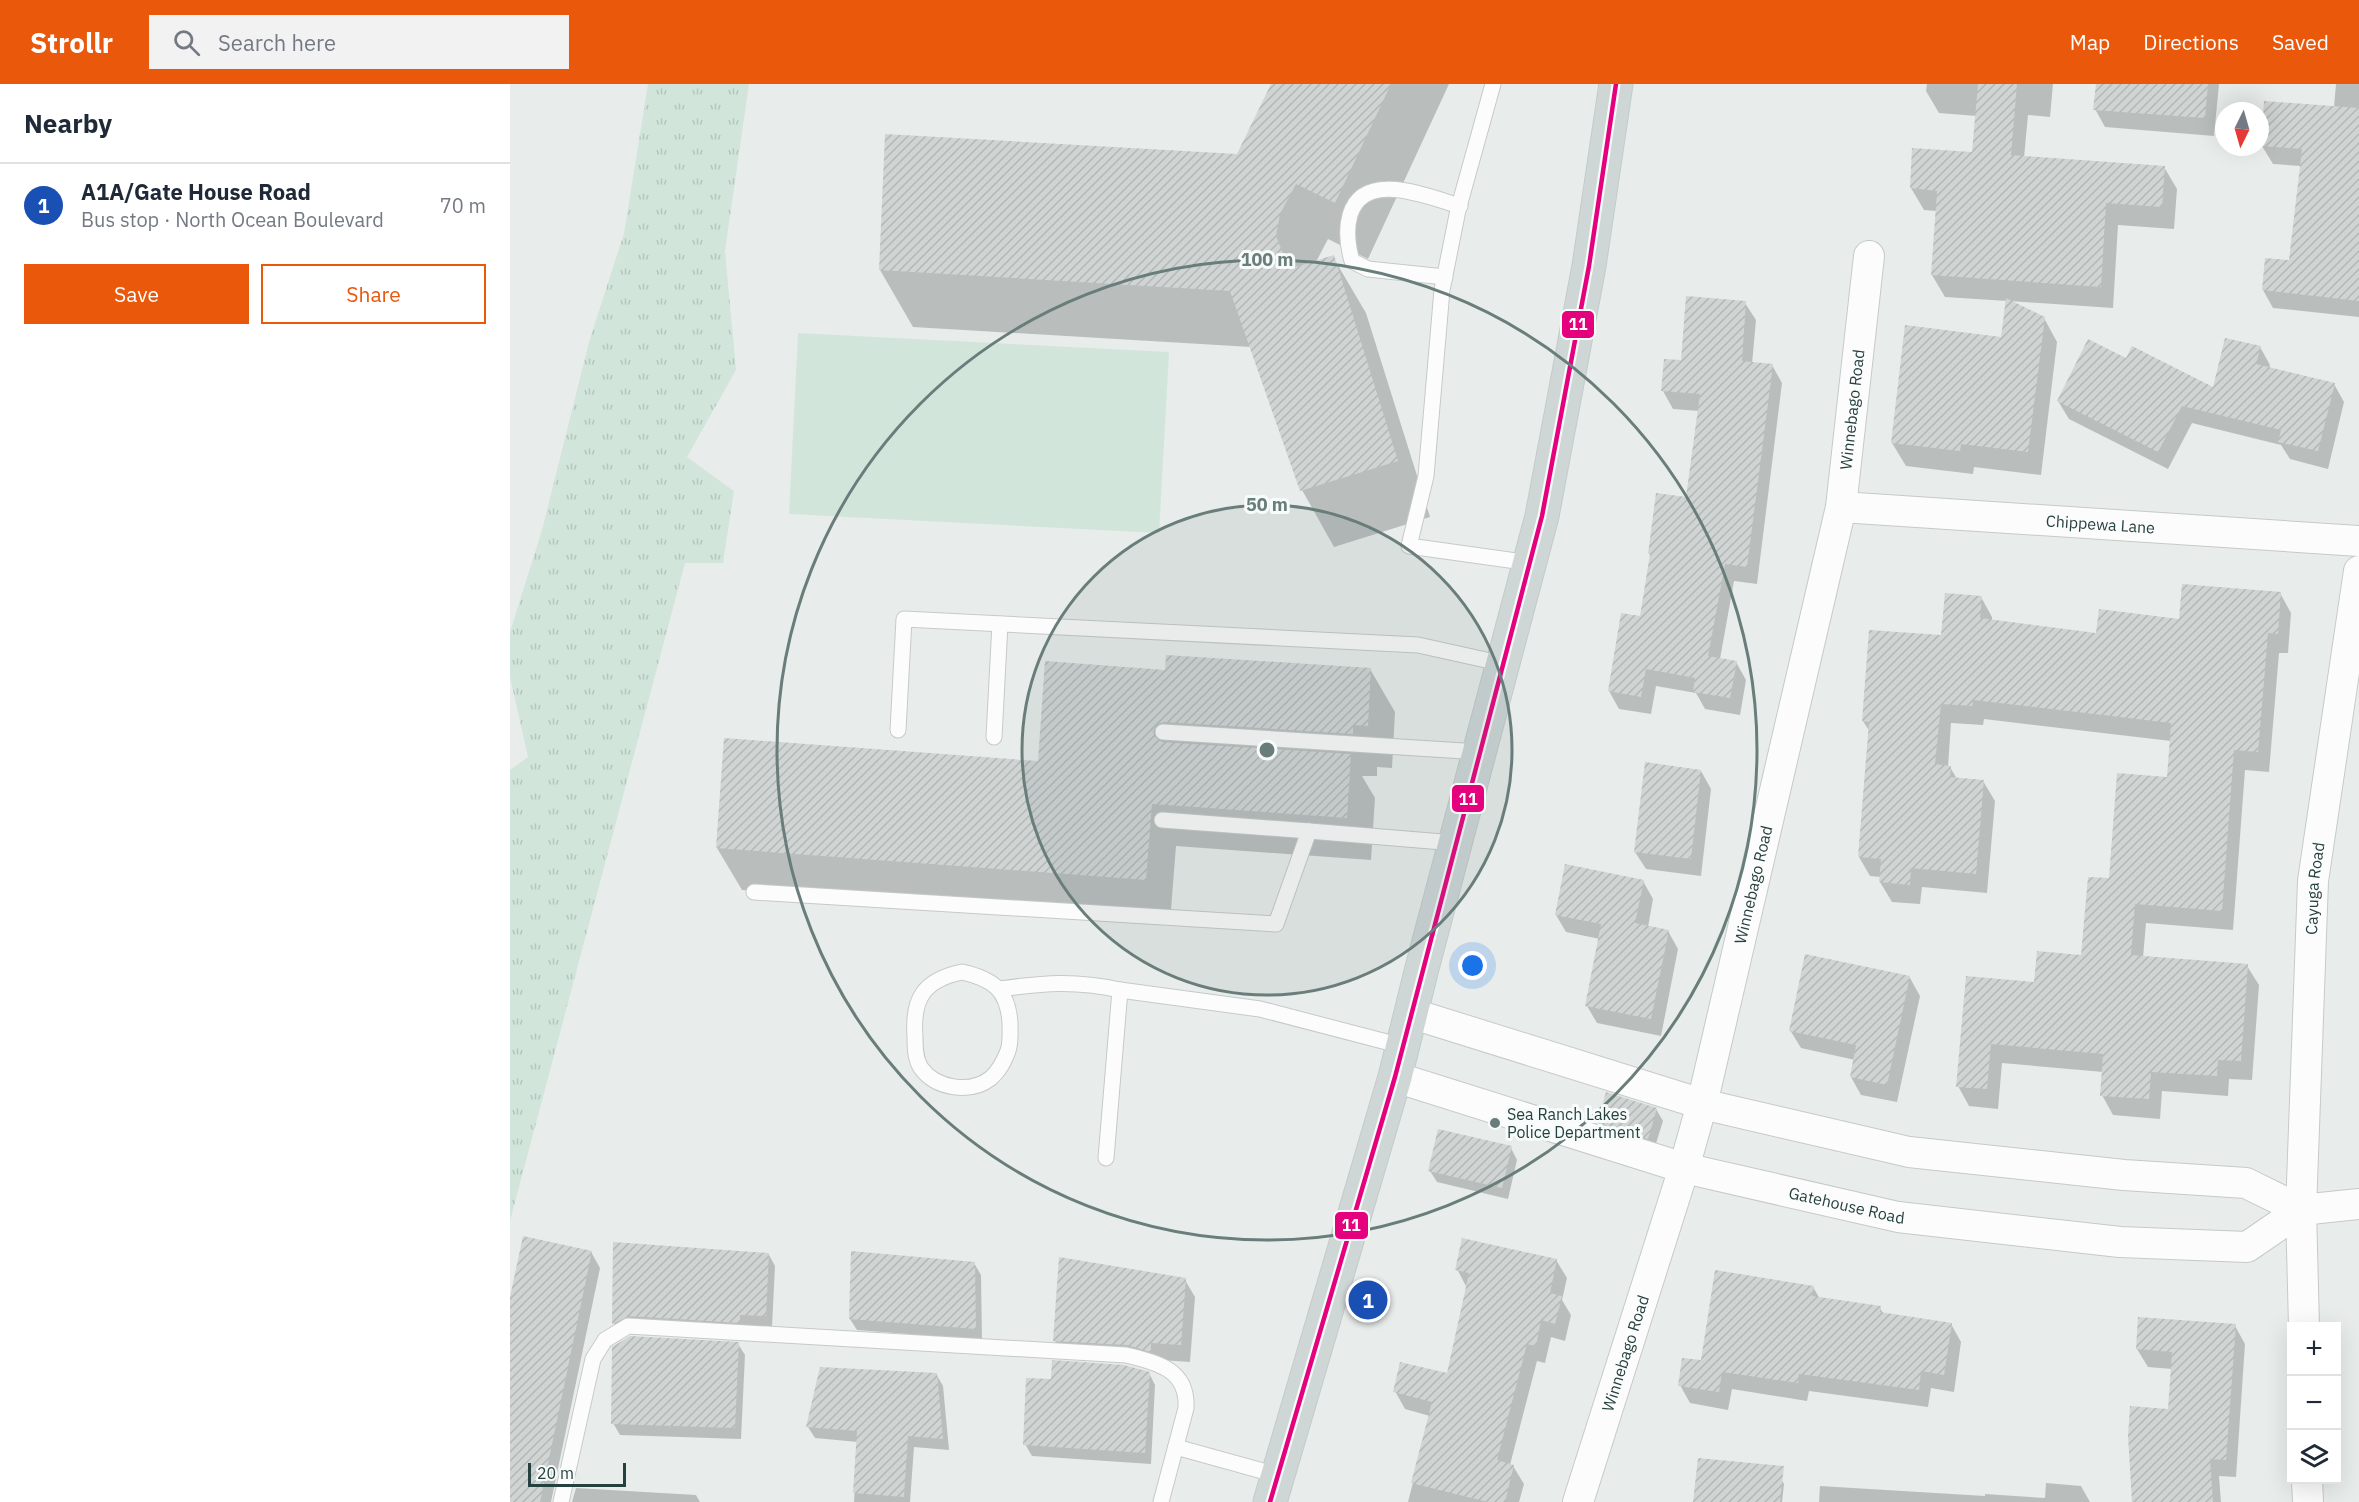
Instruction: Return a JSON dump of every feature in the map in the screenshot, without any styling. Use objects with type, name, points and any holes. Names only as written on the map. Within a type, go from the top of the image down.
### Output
[{"type":"main road","points":[[1274,1488],[1399,1062],[1542,516],[1589,266],[1616,84]]},
{"type":"street","name":"Winnebago Road","points":[[1578,1502],[1684,1168],[1702,1104],[1841,507],[1869,256]]},
{"type":"street","name":"Chippewa Lane","points":[[1841,507],[2359,541]]},
{"type":"street","name":"Cayuga Road","points":[[2304,1322],[2301,1210],[2313,881],[2359,571]]},
{"type":"street","points":[[1410,1013],[1702,1104],[1909,1152],[2124,1176],[2246,1183],[2301,1210]]},
{"type":"street","name":"Gatehouse Road","points":[[1399,1062],[1684,1168],[1898,1217],[2120,1242],[2247,1247],[2301,1210],[2359,1204]]},
{"type":"street","points":[[2307,1484],[2308,1502]]},
{"type":"lane","points":[[1493,84],[1460,206],[1442,290],[1426,476],[1409,546],[1530,563]]},
{"type":"lane","points":[[1445,277],[1368,269],[1352,261],[1349,252],[1348,219],[1353,204],[1362,195],[1375,190],[1390,189],[1460,206]]},
{"type":"lane","points":[[898,730],[903,619],[1418,645],[1504,664]]},
{"type":"lane","points":[[994,737],[1000,624]]},
{"type":"lane","points":[[1164,732],[1480,752]]},
{"type":"lane","points":[[1162,820],[1455,843]]},
{"type":"lane","points":[[754,892],[1275,924],[1309,831]]},
{"type":"lane","points":[[999,989],[1009,1008],[1010,1046],[1003,1064],[990,1078],[973,1087],[953,1087],[935,1081],[921,1068],[916,1055],[915,1007],[925,989],[942,976],[962,972],[982,976],[999,989],[1056,983],[1087,983],[1120,990],[1260,1009],[1399,1062]]},
{"type":"lane","points":[[1106,1158],[1120,990]]},
{"type":"lane","points":[[561,1502],[592,1359],[604,1340],[628,1326],[1126,1355],[1158,1363],[1176,1376],[1186,1392],[1185,1408],[1161,1502]]},
{"type":"lane","points":[[1176,1447],[1274,1488]]},
{"type":"green space","points":[[648,84],[749,84],[725,251],[736,370],[687,457],[734,491],[723,563],[685,563],[510,1221],[510,770],[528,757],[510,677],[510,632],[542,530],[589,342],[624,233]]},
{"type":"green space","points":[[798,333],[1169,352],[1159,533],[789,514]]},
{"type":"building","points":[[1271,84],[1391,84],[1335,203],[1296,184],[1280,214],[1276,236],[1289,269],[1334,255],[1398,461],[1300,491],[1230,291],[879,270],[885,134],[1237,154]]},
{"type":"building","points":[[1978,84],[2017,84],[2011,155],[2165,166],[2162,207],[2106,203],[2101,287],[1931,275],[1937,191],[1910,188],[1912,148],[1972,152]]},
{"type":"building","points":[[2096,84],[2208,84],[2205,118],[2093,110]]},
{"type":"building","points":[[2264,101],[2359,108],[2359,301],[2262,290],[2265,258],[2289,260],[2302,149],[2269,147],[2269,102]]},
{"type":"building","points":[[1686,296],[1746,301],[1742,361],[1773,364],[1747,567],[1725,564],[1708,656],[1737,661],[1730,698],[1693,692],[1695,678],[1646,669],[1641,697],[1608,691],[1621,613],[1640,616],[1650,554],[1648,554],[1656,493],[1686,497],[1700,394],[1661,391],[1664,359],[1681,360]]},
{"type":"building","points":[[2006,298],[2045,317],[2028,452],[1961,444],[1960,451],[1891,443],[1905,325],[2001,337]]},
{"type":"building","points":[[2225,338],[2261,346],[2256,364],[2335,383],[2318,451],[2278,442],[2281,430],[2182,406],[2158,452],[2057,401],[2088,339],[2126,358],[2132,346],[2213,387]]},
{"type":"building","points":[[2182,584],[2281,592],[2278,634],[2268,633],[2258,752],[2234,750],[2222,911],[2135,904],[2131,955],[2248,964],[2241,1061],[2218,1060],[2217,1076],[2151,1072],[2149,1099],[2100,1096],[2103,1054],[1991,1044],[1987,1089],[1956,1087],[1966,976],[2034,982],[2037,951],[2081,955],[2088,877],[2109,878],[2117,773],[2167,777],[2171,723],[1973,700],[1972,706],[1941,704],[1935,764],[1951,766],[1950,777],[1984,780],[1976,874],[1911,868],[1910,885],[1879,882],[1881,859],[1858,857],[1869,722],[1862,721],[1869,630],[1941,635],[1945,593],[1982,596],[1980,618],[2096,633],[2099,609],[2179,619]]},
{"type":"building","points":[[1166,655],[1371,668],[1368,726],[1353,725],[1353,734],[1164,722],[1158,724],[1153,731],[1155,737],[1162,742],[1351,754],[1347,818],[1152,804],[1146,880],[716,848],[724,738],[1038,761],[1045,661],[1165,670]]},
{"type":"building","points":[[1645,762],[1701,770],[1691,859],[1634,852]]},
{"type":"building","points":[[1565,864],[1644,880],[1635,923],[1669,930],[1651,1019],[1585,1006],[1601,924],[1555,915]]},
{"type":"building","points":[[1805,954],[1910,976],[1887,1085],[1850,1077],[1856,1045],[1789,1031]]},
{"type":"building","points":[[1606,1092],[1657,1108],[1648,1139],[1597,1123]]},
{"type":"building","points":[[1438,1129],[1512,1146],[1502,1188],[1428,1171]]},
{"type":"building","points":[[523,1236],[592,1251],[540,1502],[510,1502],[510,1297]]},
{"type":"building","points":[[1462,1238],[1557,1259],[1550,1293],[1562,1296],[1555,1324],[1541,1320],[1536,1346],[1527,1344],[1497,1460],[1514,1465],[1505,1502],[1488,1502],[1411,1483],[1432,1402],[1393,1392],[1400,1362],[1447,1373],[1469,1273],[1455,1270]]},
{"type":"building","points":[[613,1242],[769,1253],[766,1316],[740,1315],[740,1323],[629,1316],[612,1324]]},
{"type":"building","points":[[851,1251],[975,1262],[976,1329],[849,1319]]},
{"type":"building","points":[[1059,1257],[1186,1278],[1181,1345],[1151,1343],[1151,1352],[1127,1345],[1053,1341]]},
{"type":"building","points":[[1715,1270],[1814,1286],[1812,1296],[1881,1306],[1880,1312],[1952,1323],[1944,1375],[1921,1371],[1919,1390],[1799,1374],[1798,1383],[1722,1372],[1719,1392],[1678,1386],[1682,1358],[1701,1360]]},
{"type":"building","points":[[2138,1317],[2236,1324],[2226,1460],[2210,1459],[2213,1502],[2132,1502],[2128,1436],[2130,1406],[2168,1409],[2172,1352],[2136,1349]]},
{"type":"building","points":[[630,1336],[739,1342],[735,1428],[611,1424],[612,1347]]},
{"type":"building","points":[[1052,1360],[1124,1365],[1150,1372],[1145,1453],[1023,1445],[1026,1378],[1051,1379]]},
{"type":"building","points":[[820,1367],[937,1373],[943,1439],[908,1436],[904,1497],[853,1493],[857,1431],[806,1427]]},
{"type":"building","points":[[1698,1458],[1784,1466],[1780,1502],[1693,1502]]},
{"type":"transit line","name":"11","points":[[1270,1502],[1395,1077],[1542,516],[1589,266],[1616,84]]},
{"type":"place","name":"Sea Ranch Lakes Police Department","points":[[1495,1123]]},
{"type":"place","name":"A1A/Gate House Road","points":[[1368,1300]]}]
